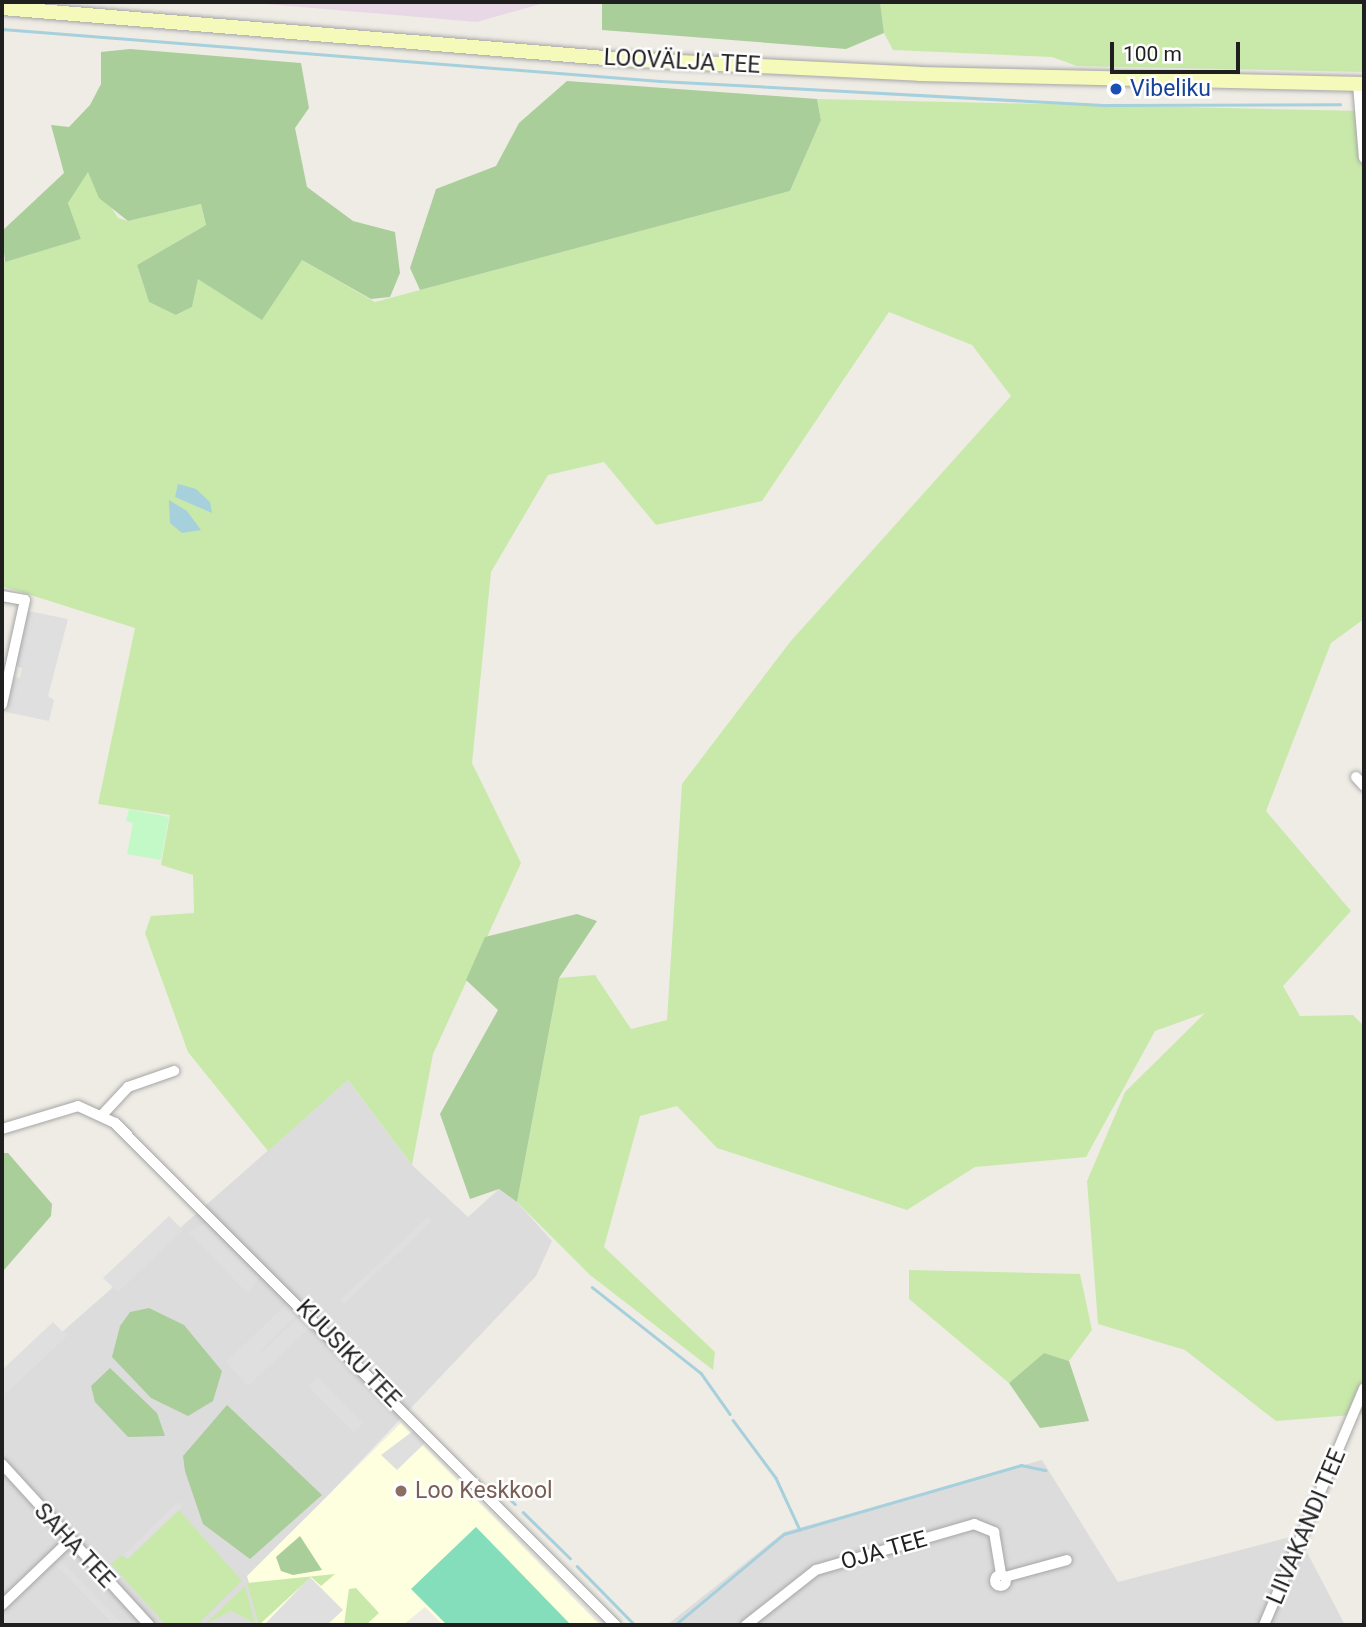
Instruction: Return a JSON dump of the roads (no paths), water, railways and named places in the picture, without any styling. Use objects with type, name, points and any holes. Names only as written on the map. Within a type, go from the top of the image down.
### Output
[{"type":"street","name":"LOOVÄLJA TEE","points":[[2,8],[617,58],[919,74],[1361,84]]},
{"type":"street","points":[[1361,84],[1364,158]]},
{"type":"street","points":[[2,596],[25,600],[2,705]]},
{"type":"street","points":[[1356,777],[1364,786]]},
{"type":"street","points":[[2,1129],[67,1107],[103,1114],[128,1087],[174,1071]]},
{"type":"street","name":"KUUSIKU TEE","points":[[103,1114],[199,1202],[615,1625]]},
{"type":"street","name":"LIIVAKANDI TEE","points":[[1264,1625],[1364,1388]]},
{"type":"street","name":"SAHA TEE","points":[[2,1464],[69,1541],[149,1625]]},
{"type":"street","name":"OJA TEE","points":[[746,1625],[816,1570],[974,1524],[994,1532],[1003,1576],[1067,1560]]},
{"type":"street","points":[[2,1605],[69,1541]]},
{"type":"water","points":[[178,484],[196,489],[210,502],[212,513],[175,497]]},
{"type":"water","points":[[169,500],[187,511],[201,530],[182,533],[170,523]]},
{"type":"waterway","points":[[2,29],[660,81],[1107,105],[1340,104]]},
{"type":"waterway","points":[[592,1287],[701,1373],[730,1414]]},
{"type":"waterway","points":[[733,1420],[776,1478],[800,1530]]},
{"type":"waterway","points":[[675,1625],[784,1534],[1021,1465],[1045,1470]]},
{"type":"waterway","points":[[503,1492],[515,1504]]},
{"type":"waterway","points":[[523,1512],[570,1558]]},
{"type":"waterway","points":[[577,1566],[635,1625]]},
{"type":"place","name":"Vibeliku","points":[[1116,89]]},
{"type":"place","name":"Loo Keskkool","points":[[401,1491]]}]
